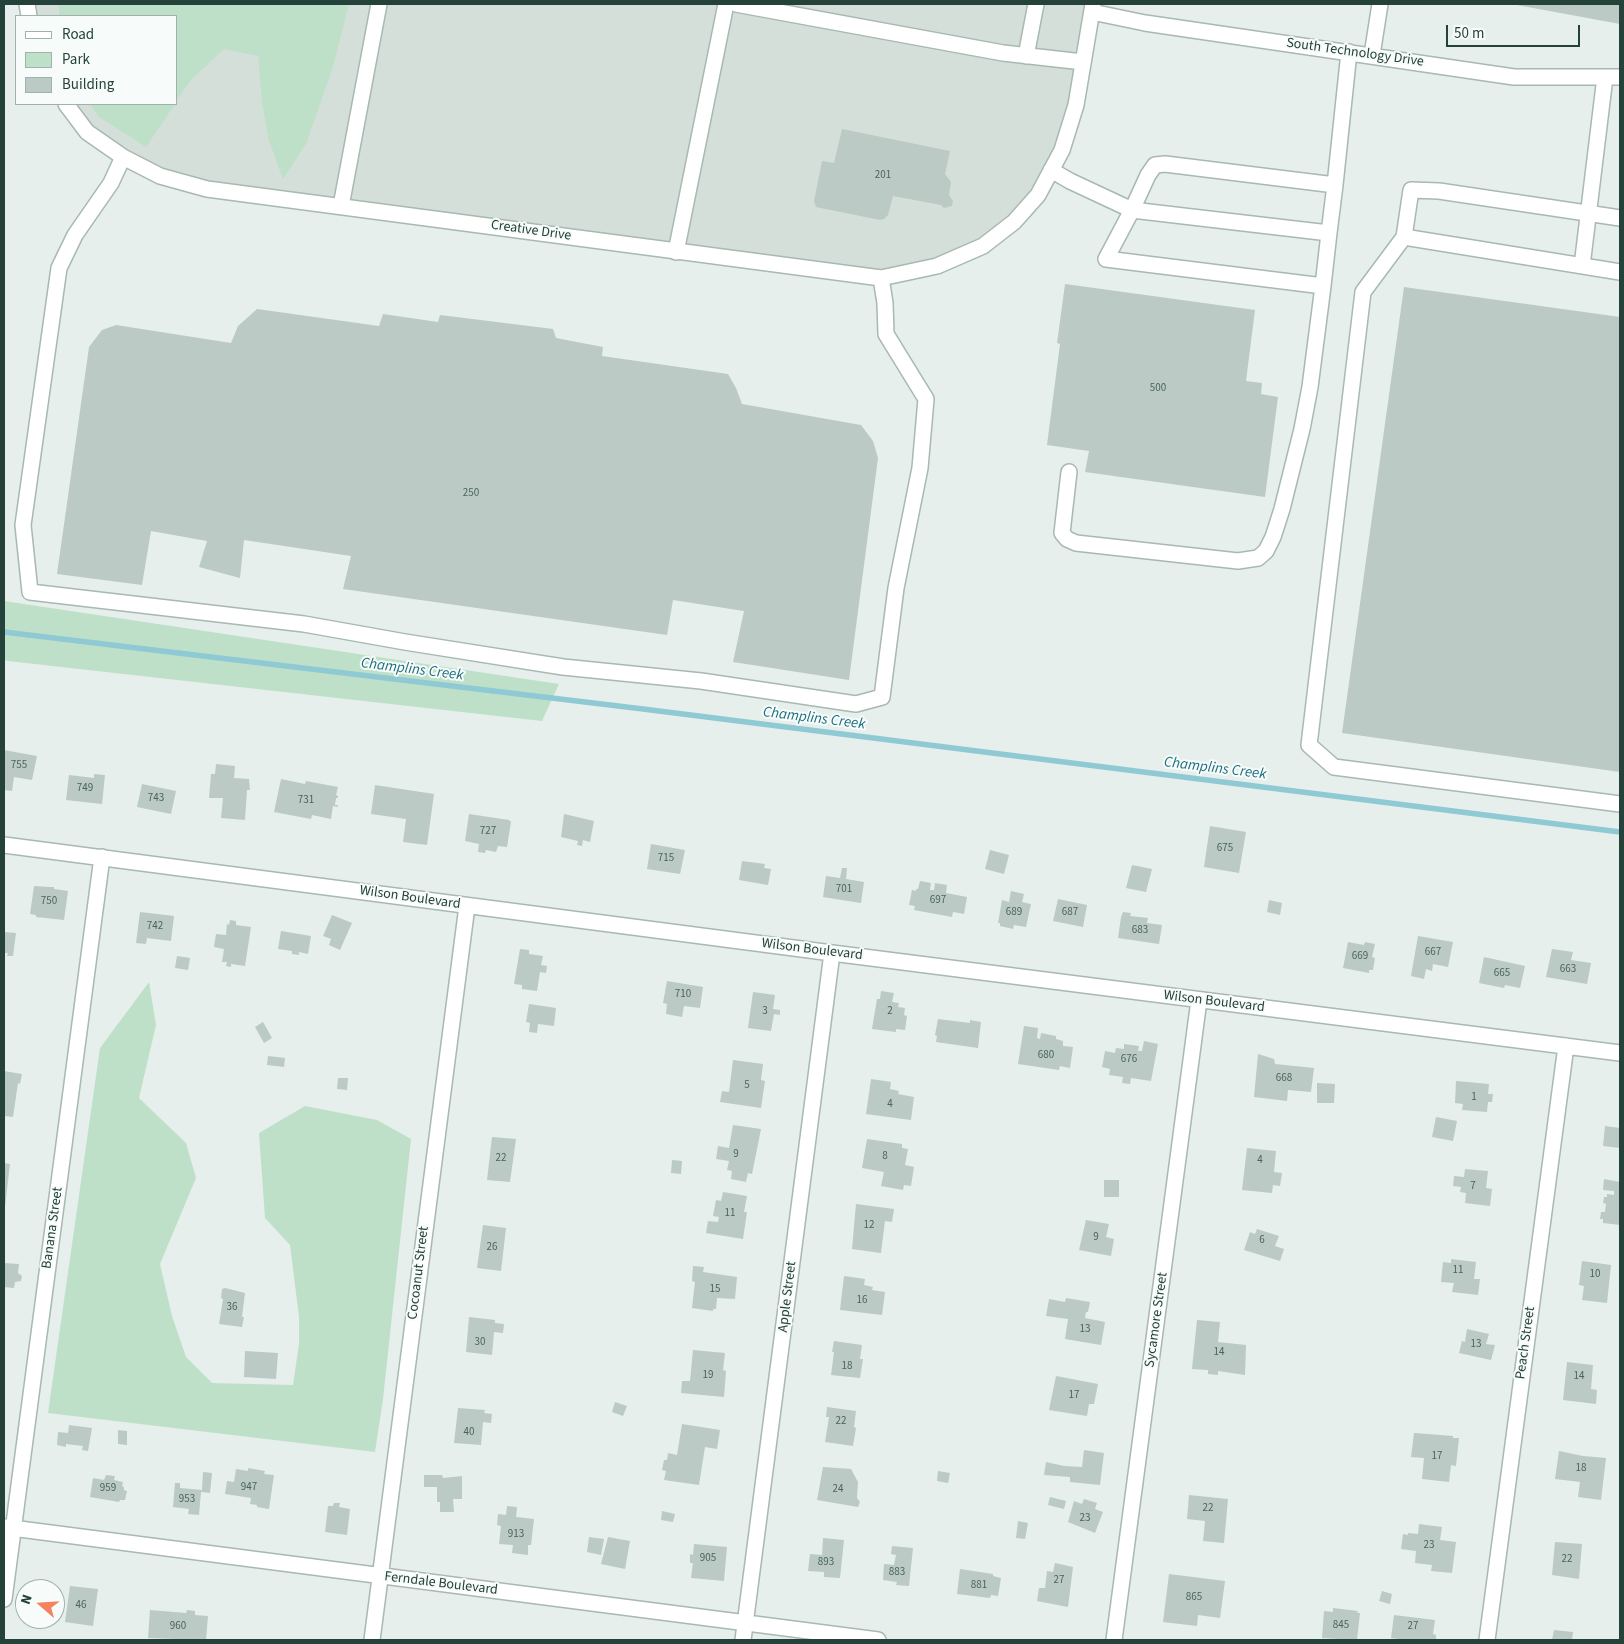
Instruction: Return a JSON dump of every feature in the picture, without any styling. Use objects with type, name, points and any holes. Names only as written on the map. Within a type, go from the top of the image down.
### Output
[{"type":"street","points":[[341,206],[379,4]]},
{"type":"street","points":[[676,252],[726,4]]},
{"type":"street","points":[[736,4],[765,6],[1003,53],[1083,62]]},
{"type":"street","points":[[1026,56],[1036,4]]},
{"type":"street","points":[[1372,55],[1380,4]]},
{"type":"street","name":"Creative Drive","points":[[67,105],[87,132],[124,157],[160,176],[207,189],[882,278],[937,266],[983,246],[1014,222],[1038,194],[1062,150],[1076,105],[1093,8]]},
{"type":"street","name":"South Technology Drive","points":[[1093,8],[1145,23],[1514,77],[1620,77]]},
{"type":"street","points":[[1069,472],[1062,533],[1067,540],[1076,543],[1238,561],[1258,558],[1266,551],[1273,537],[1282,509],[1302,429],[1310,387],[1350,52]]},
{"type":"street","points":[[1582,266],[1605,77]]},
{"type":"street","points":[[124,157],[111,183],[74,235],[59,268],[23,525],[30,592],[304,624],[563,667],[701,681],[856,704],[882,697],[896,588],[920,468],[926,399],[886,334],[882,278]]},
{"type":"street","points":[[1323,286],[1106,259],[1148,175],[1155,165],[1165,164],[1335,185]]},
{"type":"street","points":[[1051,170],[1132,210],[1329,233]]},
{"type":"street","points":[[1620,218],[1439,190],[1411,190],[1404,237],[1363,292],[1308,745],[1334,768],[1620,804]]},
{"type":"street","points":[[1404,237],[1620,272]]},
{"type":"street","name":"Wilson Boulevard","points":[[4,845],[1620,1053]]},
{"type":"street","name":"Banana Street","points":[[4,1599],[8,1527],[102,857]]},
{"type":"street","name":"Cocoanut Street","points":[[372,1640],[467,906]]},
{"type":"street","name":"Apple Street","points":[[743,1640],[832,953]]},
{"type":"street","name":"Sycamore Street","points":[[1114,1640],[1199,1000]]},
{"type":"street","name":"Peach Street","points":[[1487,1640],[1566,1046]]},
{"type":"street","name":"Ferndale Boulevard","points":[[8,1527],[878,1640]]},
{"type":"shaded area","points":[[27,4],[1093,4],[1076,105],[1038,195],[983,246],[881,278],[207,189],[123,157],[67,105],[178,105],[178,15],[29,15]]},
{"type":"green space","points":[[59,4],[349,4],[333,67],[306,144],[283,179],[269,141],[262,103],[258,56],[224,49],[191,80],[178,98],[178,15],[59,15]]},
{"type":"green space","points":[[91,105],[174,105],[146,147],[99,117]]},
{"type":"green space","points":[[4,601],[559,684],[542,721],[8,661],[4,660]]},
{"type":"green space","points":[[149,982],[156,1025],[139,1098],[186,1143],[196,1178],[160,1264],[172,1316],[186,1357],[212,1383],[293,1385],[299,1344],[299,1317],[290,1245],[265,1218],[259,1133],[305,1106],[377,1120],[411,1139],[383,1399],[375,1452],[48,1413],[100,1048]]},
{"type":"building","points":[[1620,4],[1620,24],[1517,5]]},
{"type":"building","points":[[842,129],[950,151],[945,174],[951,182],[949,195],[953,201],[952,206],[944,208],[941,205],[893,196],[888,215],[880,220],[816,207],[814,201],[822,161],[834,163]]},
{"type":"building","points":[[1065,284],[1255,310],[1246,381],[1262,383],[1261,394],[1278,397],[1265,497],[1085,472],[1089,451],[1047,445],[1060,344],[1057,343]]},
{"type":"building","points":[[1404,287],[1620,317],[1620,772],[1342,733]]},
{"type":"building","points":[[257,309],[379,326],[383,314],[438,322],[440,315],[553,329],[556,338],[603,347],[602,356],[728,374],[742,404],[861,425],[873,441],[878,458],[849,680],[733,662],[744,611],[673,600],[667,635],[343,589],[351,556],[244,540],[240,578],[199,567],[207,541],[151,531],[142,585],[57,574],[89,347],[102,330],[116,325],[231,343],[238,326]]},
{"type":"building","points":[[4,750],[37,756],[32,780],[14,777],[12,791],[4,790]]},
{"type":"building","points":[[216,764],[235,766],[234,778],[249,779],[250,790],[247,790],[245,820],[221,818],[223,798],[209,798],[211,774],[215,774]]},
{"type":"building","points":[[94,774],[105,775],[102,804],[66,800],[69,775],[94,778]]},
{"type":"building","points":[[281,779],[305,784],[306,781],[338,787],[336,795],[338,798],[336,798],[335,805],[338,805],[337,807],[333,806],[331,819],[312,815],[311,819],[274,812]]},
{"type":"building","points":[[142,784],[176,791],[171,814],[137,807]]},
{"type":"building","points":[[375,785],[434,794],[427,845],[403,842],[406,819],[371,814]]},
{"type":"building","points":[[469,814],[509,820],[511,822],[507,847],[498,846],[496,852],[486,850],[485,853],[478,852],[479,844],[465,841]]},
{"type":"building","points":[[564,814],[594,821],[590,842],[583,840],[582,846],[577,845],[578,841],[561,837]]},
{"type":"building","points":[[1210,826],[1246,832],[1239,873],[1204,867]]},
{"type":"building","points":[[651,844],[685,850],[680,874],[647,869]]},
{"type":"building","points":[[990,850],[1009,855],[1004,874],[985,869]]},
{"type":"building","points":[[742,861],[765,864],[764,868],[771,869],[768,885],[739,880]]},
{"type":"building","points":[[1132,865],[1152,869],[1146,892],[1126,888]]},
{"type":"building","points":[[842,868],[847,868],[846,879],[864,882],[861,903],[823,897],[826,876],[840,878]]},
{"type":"building","points":[[920,881],[931,883],[930,890],[934,890],[935,883],[947,885],[946,893],[967,897],[964,914],[953,912],[952,917],[914,910],[915,906],[909,905],[912,890],[916,891],[918,889]]},
{"type":"building","points":[[34,886],[54,887],[54,889],[68,891],[64,920],[36,917],[36,915],[30,914]]},
{"type":"building","points":[[1011,891],[1024,894],[1022,902],[1031,904],[1026,927],[1014,925],[1013,929],[1000,926],[1000,923],[998,923],[1002,900],[1009,902]]},
{"type":"building","points":[[1058,899],[1087,905],[1083,927],[1053,921]]},
{"type":"building","points":[[1269,900],[1282,903],[1280,915],[1267,912]]},
{"type":"building","points":[[140,912],[174,916],[171,941],[147,938],[146,944],[136,943]]},
{"type":"building","points":[[1123,912],[1131,913],[1130,916],[1148,918],[1147,923],[1162,925],[1159,944],[1118,938]]},
{"type":"building","points":[[332,915],[352,923],[340,950],[329,945],[331,939],[323,936]]},
{"type":"building","points":[[230,920],[236,921],[236,925],[251,927],[245,966],[231,964],[231,967],[226,966],[227,962],[222,962],[224,949],[214,947],[216,934],[226,935],[227,924],[229,925]]},
{"type":"building","points":[[281,931],[311,936],[308,954],[299,952],[299,955],[292,954],[292,951],[278,949]]},
{"type":"building","points":[[4,932],[16,933],[13,956],[7,956],[8,953],[4,953]]},
{"type":"building","points":[[1418,936],[1453,942],[1448,967],[1433,964],[1432,971],[1426,969],[1424,979],[1411,976]]},
{"type":"building","points":[[1348,942],[1364,945],[1365,942],[1375,944],[1372,957],[1375,958],[1373,970],[1369,970],[1369,973],[1343,968]]},
{"type":"building","points":[[520,949],[529,950],[529,954],[543,956],[541,965],[547,966],[546,973],[540,972],[537,991],[522,989],[522,985],[514,984]]},
{"type":"building","points":[[1552,949],[1573,952],[1571,960],[1591,963],[1587,984],[1546,977]]},
{"type":"building","points":[[177,956],[190,958],[188,970],[175,968]]},
{"type":"building","points":[[1484,957],[1525,966],[1520,988],[1505,985],[1504,988],[1479,983]]},
{"type":"building","points":[[667,981],[703,987],[700,1008],[684,1006],[682,1017],[666,1014],[667,1004],[663,1003]]},
{"type":"building","points":[[881,991],[894,993],[892,1002],[899,1003],[898,1007],[905,1008],[904,1015],[907,1016],[905,1030],[896,1029],[896,1032],[872,1029],[877,999],[880,999]]},
{"type":"building","points":[[753,992],[775,995],[773,1009],[780,1010],[780,1015],[774,1014],[771,1031],[748,1028]]},
{"type":"building","points":[[529,1004],[556,1008],[554,1026],[538,1024],[537,1033],[529,1032],[530,1023],[526,1022]]},
{"type":"building","points":[[938,1019],[970,1023],[970,1020],[981,1022],[978,1048],[936,1042],[937,1036],[935,1035]]},
{"type":"building","points":[[263,1022],[272,1038],[264,1043],[255,1027]]},
{"type":"building","points":[[1024,1026],[1038,1028],[1037,1038],[1040,1039],[1041,1033],[1056,1036],[1056,1039],[1063,1041],[1063,1046],[1073,1047],[1070,1068],[1060,1066],[1059,1070],[1018,1064]]},
{"type":"building","points":[[1144,1041],[1158,1044],[1151,1081],[1131,1078],[1130,1084],[1122,1083],[1123,1077],[1109,1075],[1110,1069],[1102,1067],[1105,1051],[1115,1053],[1116,1048],[1124,1049],[1124,1044],[1139,1046],[1138,1051],[1142,1051]]},
{"type":"building","points":[[1258,1054],[1274,1059],[1275,1064],[1314,1068],[1311,1092],[1288,1090],[1287,1101],[1254,1097]]},
{"type":"building","points":[[268,1056],[285,1058],[284,1067],[267,1065]]},
{"type":"building","points":[[733,1060],[763,1064],[761,1080],[765,1081],[761,1108],[720,1102],[722,1091],[729,1092]]},
{"type":"building","points":[[4,1071],[22,1074],[20,1084],[18,1083],[13,1117],[4,1116]]},
{"type":"building","points":[[338,1078],[348,1078],[347,1090],[337,1089]]},
{"type":"building","points":[[871,1079],[891,1082],[890,1089],[899,1091],[898,1094],[914,1097],[911,1120],[866,1114]]},
{"type":"building","points":[[1456,1081],[1489,1084],[1488,1094],[1493,1094],[1492,1102],[1488,1102],[1487,1112],[1462,1110],[1463,1104],[1455,1103]]},
{"type":"building","points":[[1317,1083],[1335,1084],[1334,1103],[1317,1103]]},
{"type":"building","points":[[1436,1117],[1457,1121],[1453,1141],[1432,1137]]},
{"type":"building","points":[[733,1125],[761,1129],[752,1174],[748,1173],[746,1182],[731,1179],[732,1171],[727,1170],[729,1161],[716,1159],[718,1146],[729,1148]]},
{"type":"building","points":[[1605,1126],[1620,1128],[1620,1148],[1603,1146]]},
{"type":"building","points":[[492,1137],[516,1139],[510,1182],[487,1180]]},
{"type":"building","points":[[867,1139],[902,1144],[902,1148],[908,1149],[905,1165],[914,1167],[911,1186],[904,1185],[903,1190],[881,1186],[884,1172],[862,1168]]},
{"type":"building","points":[[1247,1148],[1276,1151],[1274,1172],[1282,1173],[1280,1186],[1273,1185],[1272,1193],[1242,1190]]},
{"type":"building","points":[[672,1160],[682,1161],[681,1174],[671,1173]]},
{"type":"building","points":[[4,1163],[10,1164],[5,1207],[4,1207]]},
{"type":"building","points":[[1465,1169],[1488,1171],[1486,1188],[1492,1189],[1490,1206],[1465,1203],[1466,1193],[1460,1192],[1461,1187],[1453,1186],[1454,1176],[1464,1177]]},
{"type":"building","points":[[1604,1179],[1620,1182],[1620,1225],[1603,1223],[1603,1219],[1600,1219],[1601,1212],[1605,1212],[1606,1204],[1603,1203],[1604,1197],[1607,1197],[1607,1194],[1614,1195],[1614,1191],[1603,1190]]},
{"type":"building","points":[[1104,1180],[1119,1180],[1119,1197],[1104,1197]]},
{"type":"building","points":[[723,1192],[747,1196],[744,1212],[747,1212],[743,1239],[706,1233],[708,1221],[718,1222],[719,1217],[713,1216],[716,1200],[721,1201]]},
{"type":"building","points":[[856,1204],[894,1209],[892,1222],[885,1221],[881,1253],[852,1249]]},
{"type":"building","points":[[1086,1220],[1109,1224],[1106,1237],[1114,1239],[1111,1256],[1079,1250]]},
{"type":"building","points":[[483,1225],[506,1228],[501,1271],[477,1268]]},
{"type":"building","points":[[1257,1229],[1279,1236],[1275,1246],[1284,1249],[1280,1261],[1244,1250],[1250,1232],[1255,1234]]},
{"type":"building","points":[[1451,1259],[1476,1262],[1474,1279],[1480,1279],[1478,1295],[1452,1292],[1454,1283],[1441,1282],[1443,1262],[1451,1263]]},
{"type":"building","points":[[1582,1261],[1611,1265],[1607,1303],[1582,1300],[1584,1286],[1579,1285]]},
{"type":"building","points":[[4,1263],[19,1264],[18,1273],[22,1276],[21,1281],[15,1282],[14,1288],[4,1287]]},
{"type":"building","points":[[693,1266],[704,1267],[703,1272],[737,1277],[735,1299],[717,1298],[716,1309],[713,1309],[713,1311],[692,1308],[695,1282],[692,1281]]},
{"type":"building","points":[[844,1276],[865,1279],[864,1285],[873,1287],[872,1290],[885,1292],[882,1315],[840,1310]]},
{"type":"building","points":[[222,1289],[245,1293],[242,1327],[219,1324],[223,1299],[221,1298]]},
{"type":"building","points":[[1066,1298],[1090,1302],[1085,1318],[1105,1322],[1101,1345],[1065,1339],[1068,1319],[1046,1316],[1049,1299],[1065,1302]]},
{"type":"building","points":[[469,1317],[495,1320],[495,1323],[504,1324],[503,1333],[494,1332],[492,1355],[466,1352]]},
{"type":"building","points":[[1197,1320],[1220,1322],[1218,1342],[1246,1345],[1245,1375],[1218,1371],[1218,1375],[1208,1374],[1208,1370],[1192,1369]]},
{"type":"building","points":[[1467,1329],[1489,1334],[1486,1344],[1495,1345],[1491,1360],[1459,1353],[1462,1341],[1465,1342]]},
{"type":"building","points":[[834,1341],[862,1345],[860,1359],[863,1359],[860,1378],[831,1375]]},
{"type":"building","points":[[693,1350],[725,1353],[723,1370],[726,1371],[724,1397],[681,1393],[682,1381],[690,1381]]},
{"type":"building","points":[[245,1351],[278,1353],[276,1379],[244,1377]]},
{"type":"building","points":[[1567,1362],[1593,1365],[1591,1389],[1597,1390],[1596,1404],[1563,1400]]},
{"type":"building","points":[[1056,1376],[1098,1384],[1094,1404],[1089,1404],[1087,1416],[1049,1410]]},
{"type":"building","points":[[615,1402],[627,1406],[623,1416],[612,1412]]},
{"type":"building","points":[[827,1407],[856,1411],[853,1446],[825,1442],[829,1417],[826,1417]]},
{"type":"building","points":[[458,1408],[485,1410],[484,1413],[492,1414],[491,1423],[483,1422],[481,1445],[454,1443]]},
{"type":"building","points":[[682,1424],[720,1430],[717,1449],[705,1447],[699,1485],[664,1480],[666,1471],[662,1470],[664,1460],[667,1460],[668,1453],[677,1455]]},
{"type":"building","points":[[69,1425],[92,1428],[88,1451],[82,1450],[83,1446],[66,1444],[66,1447],[57,1445],[58,1432],[68,1433]]},
{"type":"building","points":[[118,1430],[127,1431],[127,1445],[118,1444]]},
{"type":"building","points":[[1414,1433],[1459,1438],[1456,1466],[1451,1465],[1449,1482],[1422,1479],[1424,1458],[1411,1457]]},
{"type":"building","points":[[1084,1450],[1104,1453],[1100,1485],[1070,1482],[1070,1477],[1044,1475],[1046,1462],[1082,1467]]},
{"type":"building","points":[[1559,1451],[1606,1458],[1601,1500],[1578,1497],[1580,1482],[1555,1479]]},
{"type":"building","points":[[823,1467],[851,1469],[858,1482],[857,1498],[860,1502],[858,1507],[817,1500]]},
{"type":"building","points":[[248,1468],[265,1471],[264,1474],[274,1475],[269,1509],[250,1504],[251,1498],[225,1494],[227,1481],[234,1482],[236,1469],[248,1471]]},
{"type":"building","points":[[938,1471],[950,1473],[948,1483],[937,1481]]},
{"type":"building","points":[[203,1472],[212,1473],[210,1493],[201,1492],[199,1515],[188,1514],[189,1509],[173,1507],[175,1483],[180,1483],[180,1488],[202,1490]]},
{"type":"building","points":[[106,1475],[115,1476],[114,1480],[123,1482],[122,1486],[127,1491],[125,1500],[120,1500],[119,1502],[90,1497],[93,1478],[104,1480]]},
{"type":"building","points":[[424,1475],[442,1475],[443,1478],[462,1476],[462,1499],[453,1499],[454,1512],[440,1512],[440,1502],[437,1502],[437,1487],[424,1487]]},
{"type":"building","points":[[1189,1495],[1228,1499],[1224,1543],[1203,1541],[1205,1521],[1187,1519]]},
{"type":"building","points":[[1050,1497],[1066,1501],[1064,1509],[1048,1505]]},
{"type":"building","points":[[1084,1499],[1097,1503],[1095,1509],[1103,1512],[1095,1533],[1068,1522],[1074,1501],[1082,1504]]},
{"type":"building","points":[[334,1503],[340,1503],[339,1507],[350,1509],[347,1535],[325,1532],[328,1506],[333,1506]]},
{"type":"building","points":[[507,1506],[517,1507],[516,1517],[534,1519],[531,1545],[528,1545],[528,1555],[512,1553],[513,1545],[499,1544],[501,1526],[497,1525],[498,1514],[506,1515]]},
{"type":"building","points":[[662,1511],[675,1514],[673,1522],[661,1520]]},
{"type":"building","points":[[1018,1521],[1028,1523],[1025,1539],[1016,1538]]},
{"type":"building","points":[[1419,1524],[1442,1527],[1440,1540],[1456,1542],[1452,1573],[1431,1571],[1432,1565],[1415,1563],[1416,1551],[1401,1549],[1403,1534],[1418,1534]]},
{"type":"building","points":[[589,1537],[604,1539],[601,1555],[587,1552]]},
{"type":"building","points":[[608,1537],[630,1541],[625,1569],[601,1564]]},
{"type":"building","points":[[823,1538],[844,1540],[840,1578],[824,1577],[824,1572],[808,1571],[810,1554],[822,1555]]},
{"type":"building","points":[[1555,1542],[1582,1544],[1579,1579],[1552,1575]]},
{"type":"building","points":[[694,1544],[727,1547],[724,1581],[691,1578],[693,1563],[690,1563],[690,1554],[693,1555]]},
{"type":"building","points":[[892,1546],[913,1548],[909,1586],[896,1585],[897,1582],[883,1580],[884,1564],[894,1565],[896,1555],[891,1554]]},
{"type":"building","points":[[1055,1563],[1073,1567],[1068,1607],[1037,1601],[1039,1588],[1045,1588],[1047,1571],[1053,1572]]},
{"type":"building","points":[[960,1569],[993,1574],[993,1576],[1001,1578],[998,1596],[991,1595],[990,1598],[957,1594]]},
{"type":"building","points":[[1169,1574],[1225,1581],[1220,1618],[1198,1615],[1197,1626],[1163,1622]]},
{"type":"building","points":[[70,1586],[98,1589],[93,1626],[65,1622]]},
{"type":"building","points":[[1382,1591],[1392,1594],[1390,1604],[1379,1601]]},
{"type":"building","points":[[1333,1608],[1358,1611],[1357,1613],[1360,1613],[1357,1640],[1322,1638],[1324,1611],[1333,1612]]},
{"type":"building","points":[[150,1610],[186,1613],[187,1610],[195,1611],[195,1615],[208,1616],[206,1640],[148,1638]]},
{"type":"building","points":[[1394,1615],[1435,1620],[1433,1634],[1436,1635],[1436,1640],[1391,1638]]},
{"type":"building","points":[[1554,1630],[1573,1632],[1572,1640],[1552,1640]]},
{"type":"waterway","name":"Champlins Creek","points":[[4,632],[643,709],[1620,832]]}]
